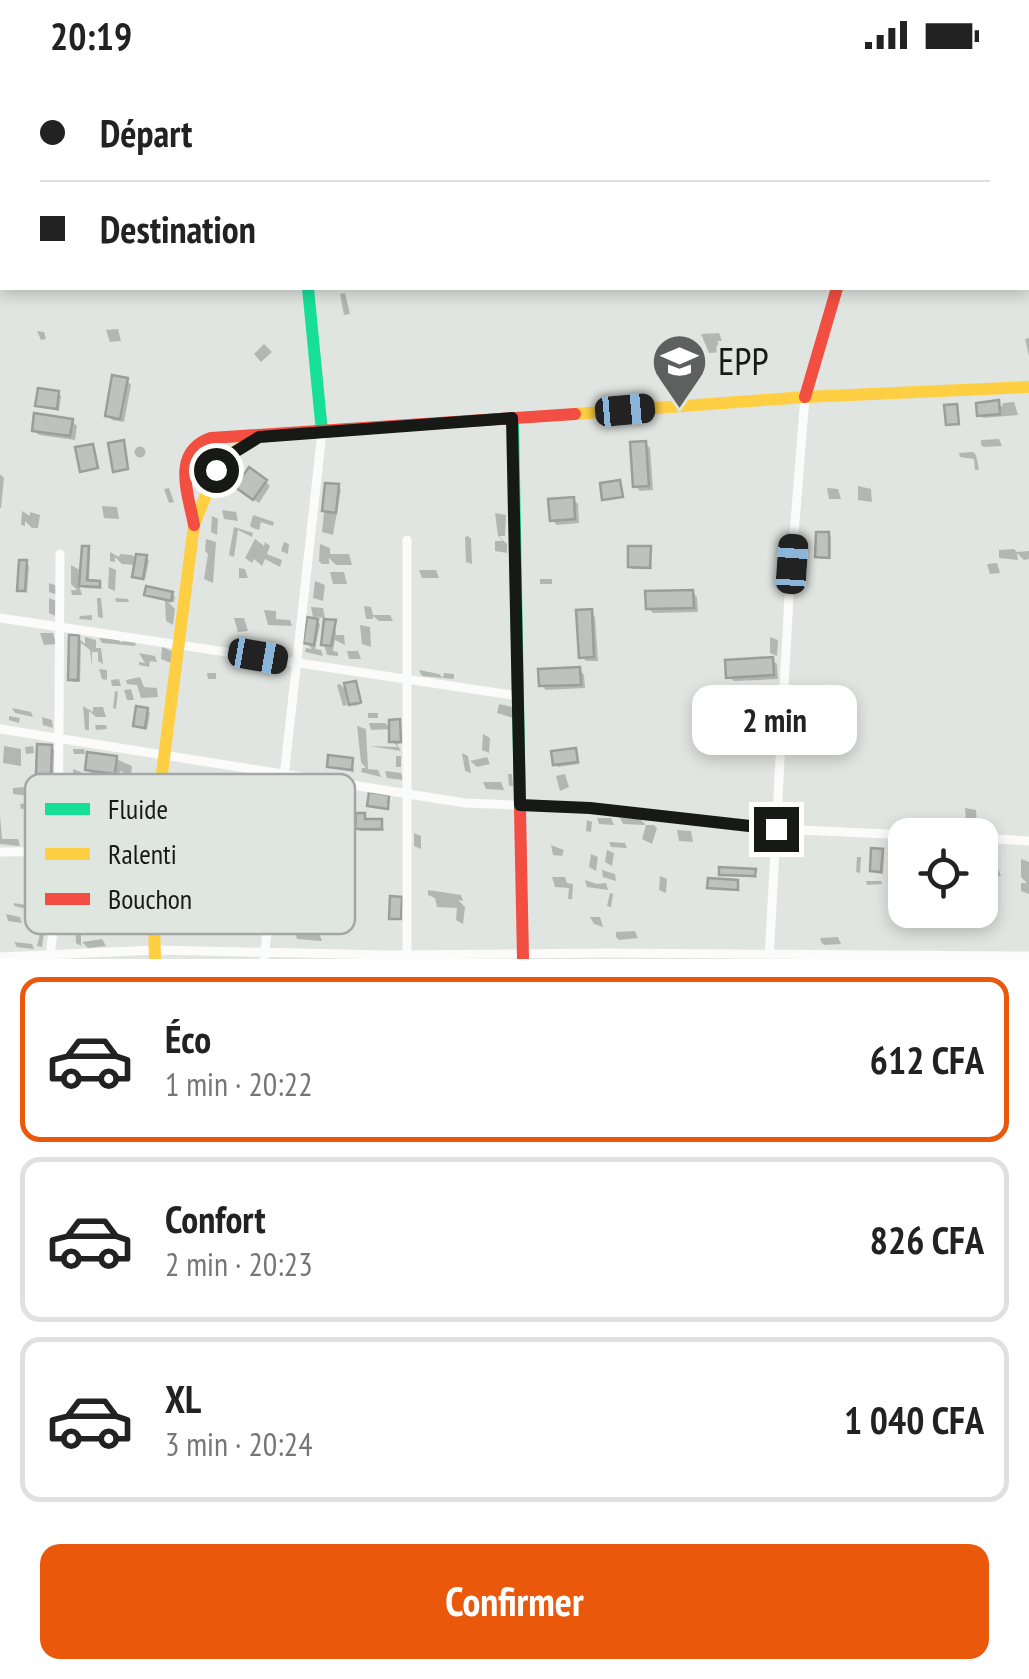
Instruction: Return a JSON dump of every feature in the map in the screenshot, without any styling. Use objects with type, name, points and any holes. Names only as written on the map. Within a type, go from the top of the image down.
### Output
[{"type":"main road","points":[[308,290],[322,432]]},
{"type":"main road","points":[[805,397],[837,290]]},
{"type":"main road","points":[[194,525],[184,461],[190,446],[207,438],[805,397],[1029,387]]},
{"type":"main road","points":[[512,418],[523,956]]},
{"type":"main road","points":[[162,774],[194,525],[216,470],[230,455],[259,437]]},
{"type":"street","points":[[770,958],[789,597],[805,397]]},
{"type":"street","points":[[0,729],[286,774],[322,432]]},
{"type":"street","points":[[406,957],[407,540]]},
{"type":"street","points":[[60,554],[60,774]]},
{"type":"street","points":[[0,618],[180,642],[518,696]]},
{"type":"street","points":[[355,786],[465,803],[590,808],[776,829],[888,834]]},
{"type":"street","points":[[998,839],[1029,840]]},
{"type":"street","points":[[0,852],[25,852]]},
{"type":"street","points":[[0,957],[1029,956]]},
{"type":"building","points":[[112,375],[128,378],[120,419],[105,416]]},
{"type":"building","points":[[38,388],[59,391],[57,409],[35,406]]},
{"type":"building","points":[[999,400],[1000,414],[977,416],[976,403]]},
{"type":"building","points":[[957,404],[959,424],[946,425],[944,405]]},
{"type":"building","points":[[34,413],[73,419],[70,436],[32,431]]},
{"type":"building","points":[[124,440],[128,469],[113,472],[108,443]]},
{"type":"building","points":[[646,441],[649,486],[633,487],[630,442]]},
{"type":"building","points":[[93,444],[98,468],[80,472],[75,447]]},
{"type":"building","points":[[249,467],[267,480],[253,500],[235,487]]},
{"type":"building","points":[[620,480],[623,497],[602,500],[600,483]]},
{"type":"building","points":[[325,483],[339,484],[336,513],[322,511]]},
{"type":"building","points":[[574,497],[575,519],[550,521],[548,499]]},
{"type":"building","points":[[816,532],[829,532],[829,558],[815,557]]},
{"type":"building","points":[[82,546],[89,546],[87,580],[100,581],[100,587],[79,586]]},
{"type":"building","points":[[628,546],[651,546],[650,568],[628,567]]},
{"type":"building","points":[[136,554],[147,555],[143,579],[132,577]]},
{"type":"building","points":[[19,560],[27,560],[25,591],[17,591]]},
{"type":"building","points":[[146,586],[173,592],[171,601],[144,595]]},
{"type":"building","points":[[693,590],[694,608],[646,609],[645,591]]},
{"type":"building","points":[[592,609],[594,657],[579,658],[576,610]]},
{"type":"building","points":[[307,617],[318,619],[314,645],[303,643]]},
{"type":"building","points":[[324,619],[336,620],[331,646],[321,645]]},
{"type":"building","points":[[69,635],[79,635],[78,680],[68,680]]},
{"type":"building","points":[[773,657],[774,675],[726,678],[725,660]]},
{"type":"building","points":[[580,667],[581,685],[539,686],[538,669]]},
{"type":"building","points":[[356,681],[361,702],[349,705],[344,683]]},
{"type":"building","points":[[723,697],[750,698],[750,708],[722,708]]},
{"type":"building","points":[[136,706],[148,708],[145,728],[133,726]]},
{"type":"building","points":[[400,719],[401,742],[389,742],[389,720]]},
{"type":"building","points":[[37,744],[52,745],[51,774],[36,774]]},
{"type":"building","points":[[576,748],[578,762],[553,765],[551,751]]},
{"type":"building","points":[[87,752],[117,756],[115,774],[85,770]]},
{"type":"building","points":[[328,755],[353,758],[352,770],[327,767]]},
{"type":"building","points":[[369,792],[389,795],[388,809],[367,806]]},
{"type":"building","points":[[356,813],[365,813],[365,819],[382,819],[382,829],[355,829]]},
{"type":"building","points":[[871,848],[883,849],[881,872],[870,871]]},
{"type":"building","points":[[719,867],[756,869],[755,876],[719,875]]},
{"type":"building","points":[[708,878],[738,880],[738,890],[707,888]]},
{"type":"building","points":[[390,896],[402,897],[401,919],[389,919]]},
{"type":"traffic: fast","points":[[308,290],[322,432]]},
{"type":"traffic: fast","points":[[513,419],[520,810]]},
{"type":"traffic: slow","points":[[575,414],[805,397],[1029,387]]},
{"type":"traffic: slow","points":[[162,774],[194,525],[216,470],[229,455],[257,438]]},
{"type":"traffic: slow","points":[[154,934],[155,959]]},
{"type":"traffic: jam","points":[[805,397],[836,290]]},
{"type":"traffic: jam","points":[[194,525],[186,487],[186,463],[199,444],[211,438],[575,414]]},
{"type":"traffic: jam","points":[[520,810],[523,959]]},
{"type":"place","name":"EPP","points":[[679,411]]},
{"type":"route","points":[[216,470],[230,455],[259,437],[512,418],[520,805],[590,808],[776,829]]}]
